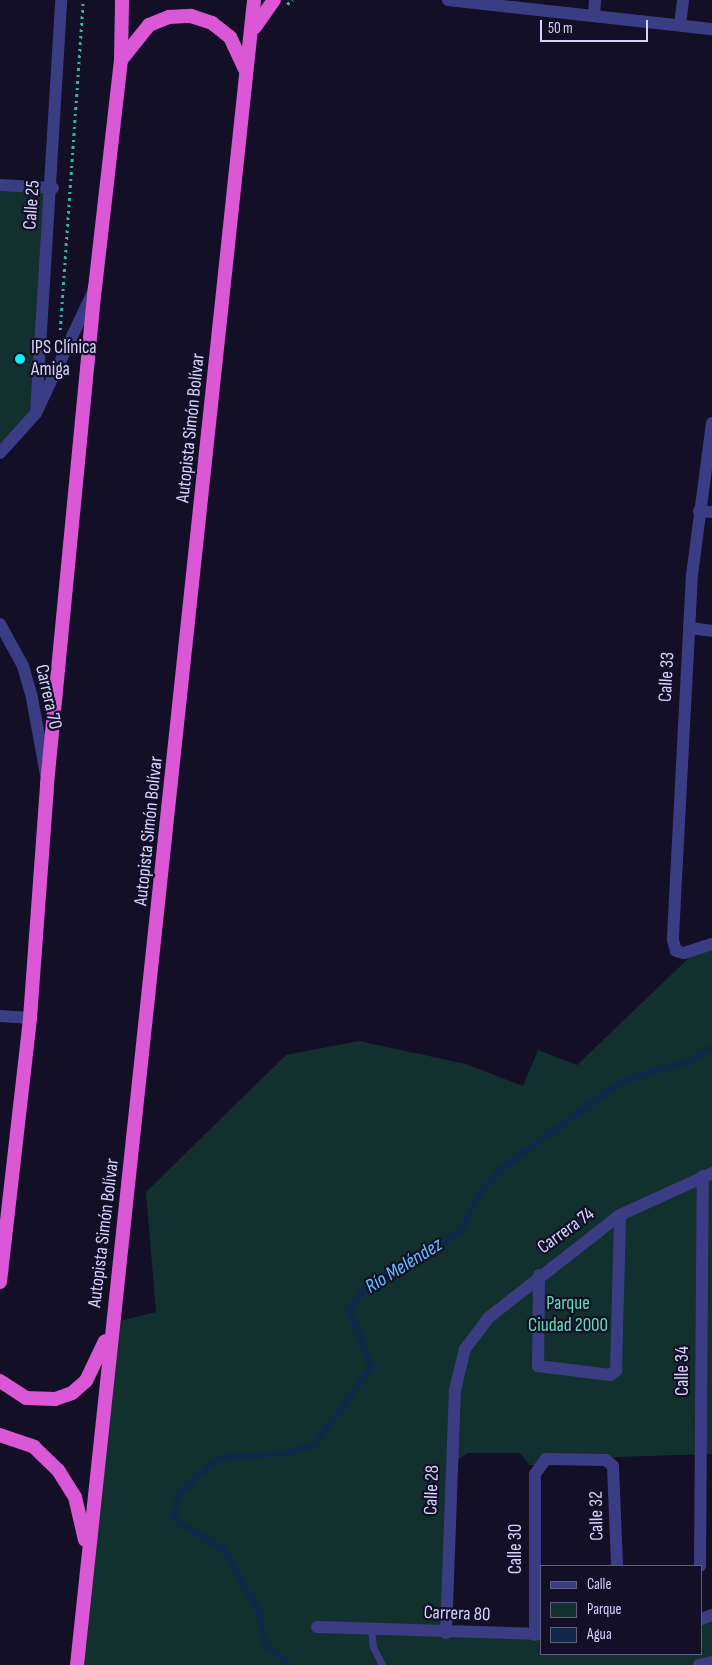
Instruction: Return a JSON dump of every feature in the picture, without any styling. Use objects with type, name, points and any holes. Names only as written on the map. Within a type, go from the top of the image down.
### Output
[{"type":"highway","points":[[0,1282],[30,1018],[47,784],[95,288],[121,60],[122,0]]},
{"type":"highway","name":"Autopista Simón Bolívar","points":[[77,1665],[254,0]]},
{"type":"highway","points":[[251,34],[261,13],[274,0]]},
{"type":"highway","points":[[121,60],[148,25],[169,17],[191,16],[212,23],[230,37],[241,55],[247,77]]},
{"type":"highway","points":[[0,1381],[17,1394],[35,1400],[55,1399],[72,1393],[96,1365],[112,1323]]},
{"type":"highway","points":[[0,1436],[34,1447],[63,1476],[79,1510],[88,1553]]},
{"type":"street","name":"Calle 25","points":[[36,413],[53,188],[61,0]]},
{"type":"street","points":[[448,0],[712,29]]},
{"type":"street","points":[[594,15],[595,0]]},
{"type":"street","points":[[680,25],[683,0]]},
{"type":"street","points":[[0,185],[53,188]]},
{"type":"street","points":[[0,453],[36,413],[95,288]]},
{"type":"street","name":"Calle 33","points":[[712,423],[706,512],[689,628],[673,935],[676,951],[696,951],[712,944]]},
{"type":"street","name":"Carrera 70","points":[[0,624],[23,666],[32,698],[47,784]]},
{"type":"street","points":[[689,628],[712,630]]},
{"type":"street","points":[[0,1016],[30,1018]]},
{"type":"street","name":"Carrera 74","points":[[465,1350],[488,1318],[539,1275],[620,1215],[707,1175]]},
{"type":"street","name":"Calle 34","points":[[700,1565],[707,1175]]},
{"type":"street","points":[[539,1275],[538,1366],[610,1375],[616,1370],[620,1215]]},
{"type":"street","name":"Calle 28","points":[[446,1633],[455,1390],[465,1350]]},
{"type":"street","name":"Calle 30","points":[[538,1634],[535,1474],[539,1465],[546,1459],[606,1460],[613,1466]]},
{"type":"street","name":"Calle 32","points":[[613,1466],[616,1565]]},
{"type":"street","name":"Carrera 80","points":[[317,1627],[446,1633],[538,1634]]},
{"type":"street","points":[[699,1665],[712,1662]]},
{"type":"lane","points":[[371,1629],[373,1647],[382,1665]]},
{"type":"path","points":[[60,334],[83,0]]},
{"type":"green space","name":"IPS Clínica Amiga","points":[[0,187],[53,191],[36,413],[0,453]]},
{"type":"green space","name":"Parque Ciudad 2000","points":[[712,944],[712,1454],[618,1457],[529,1465],[520,1453],[468,1453],[452,1463],[446,1632],[540,1634],[540,1655],[702,1655],[702,1619],[712,1615],[712,1665],[77,1665],[112,1323],[156,1312],[146,1192],[286,1055],[359,1041],[466,1064],[523,1086],[538,1050],[577,1065],[696,951]]},
{"type":"water","name":"Río Meléndez","points":[[712,1043],[712,1050],[693,1063],[624,1084],[501,1173],[479,1200],[463,1234],[368,1289],[353,1310],[375,1368],[316,1448],[285,1456],[219,1461],[182,1496],[177,1517],[226,1547],[262,1611],[267,1642],[294,1665],[284,1665],[262,1645],[256,1613],[221,1552],[170,1519],[176,1493],[217,1455],[284,1451],[313,1442],[368,1367],[345,1309],[364,1284],[458,1229],[474,1197],[497,1168],[621,1078],[691,1057]]},
{"type":"place","name":"IPS Clínica Amiga","points":[[20,359]]}]
